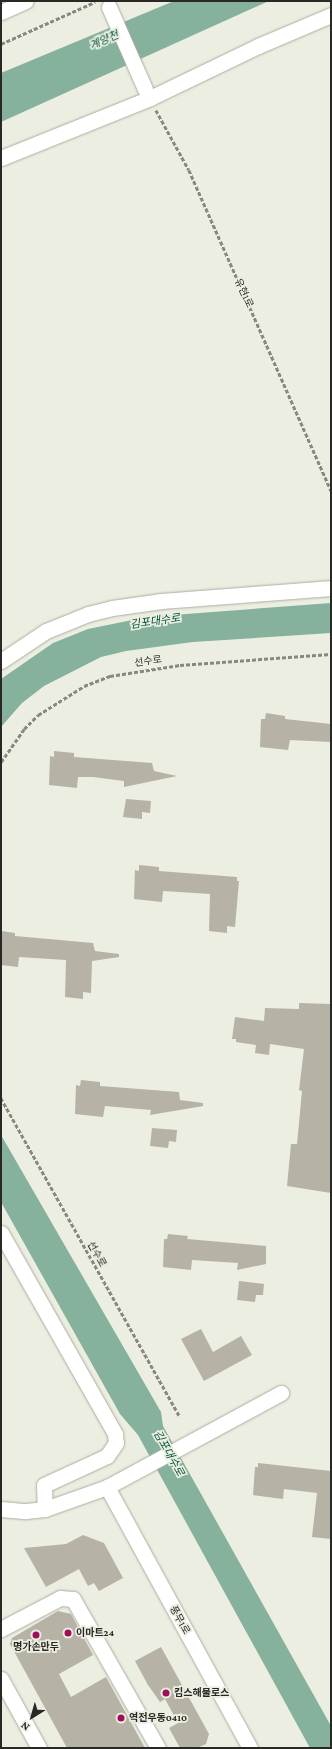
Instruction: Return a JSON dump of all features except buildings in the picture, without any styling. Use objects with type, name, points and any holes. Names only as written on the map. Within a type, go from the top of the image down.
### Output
[{"type":"street","points":[[1,12],[26,1]]},
{"type":"street","points":[[103,4],[148,94]]},
{"type":"street","points":[[1,158],[331,15]]},
{"type":"street","points":[[1,661],[46,631],[88,614],[112,608],[162,601],[331,588]]},
{"type":"street","points":[[1,1233],[115,1434],[116,1443],[107,1456],[44,1485],[45,1509]]},
{"type":"street","points":[[1,1516],[26,1519],[46,1517],[108,1490],[131,1475],[281,1394]]},
{"type":"street","points":[[1,1509],[26,1511],[45,1509],[108,1490]]},
{"type":"street","name":"풍무1로","points":[[108,1490],[118,1520],[155,1592],[243,1747]]},
{"type":"street","points":[[1,1630],[60,1598],[73,1599],[158,1748]]},
{"type":"street","points":[[1,1679],[39,1748]]},
{"type":"path","points":[[1,44],[103,4]]},
{"type":"path","name":"유현1로","points":[[148,94],[189,170],[331,492]]},
{"type":"path","name":"선수로","points":[[1,762],[24,729],[38,715],[84,686],[110,676],[173,666],[331,654]]},
{"type":"path","name":"선수로","points":[[1,1098],[180,1417]]},
{"type":"water","name":"계양천","points":[[174,1],[269,1],[1,122],[1,73]]},
{"type":"water","name":"김포대수로","points":[[331,603],[331,633],[193,642],[126,651],[101,657],[44,686],[22,703],[1,727],[1,679],[53,643],[88,629],[147,617]]},
{"type":"water","name":"김포대수로","points":[[1,1135],[161,1412],[163,1426],[331,1726],[331,1748],[310,1748],[138,1435],[120,1414],[1,1202]]},
{"type":"place","name":"이마트24","points":[[68,1633]]},
{"type":"place","name":"명가손만두","points":[[36,1635]]},
{"type":"place","name":"킴스해물로스","points":[[166,1693]]},
{"type":"place","name":"역전우동0410","points":[[121,1718]]}]
